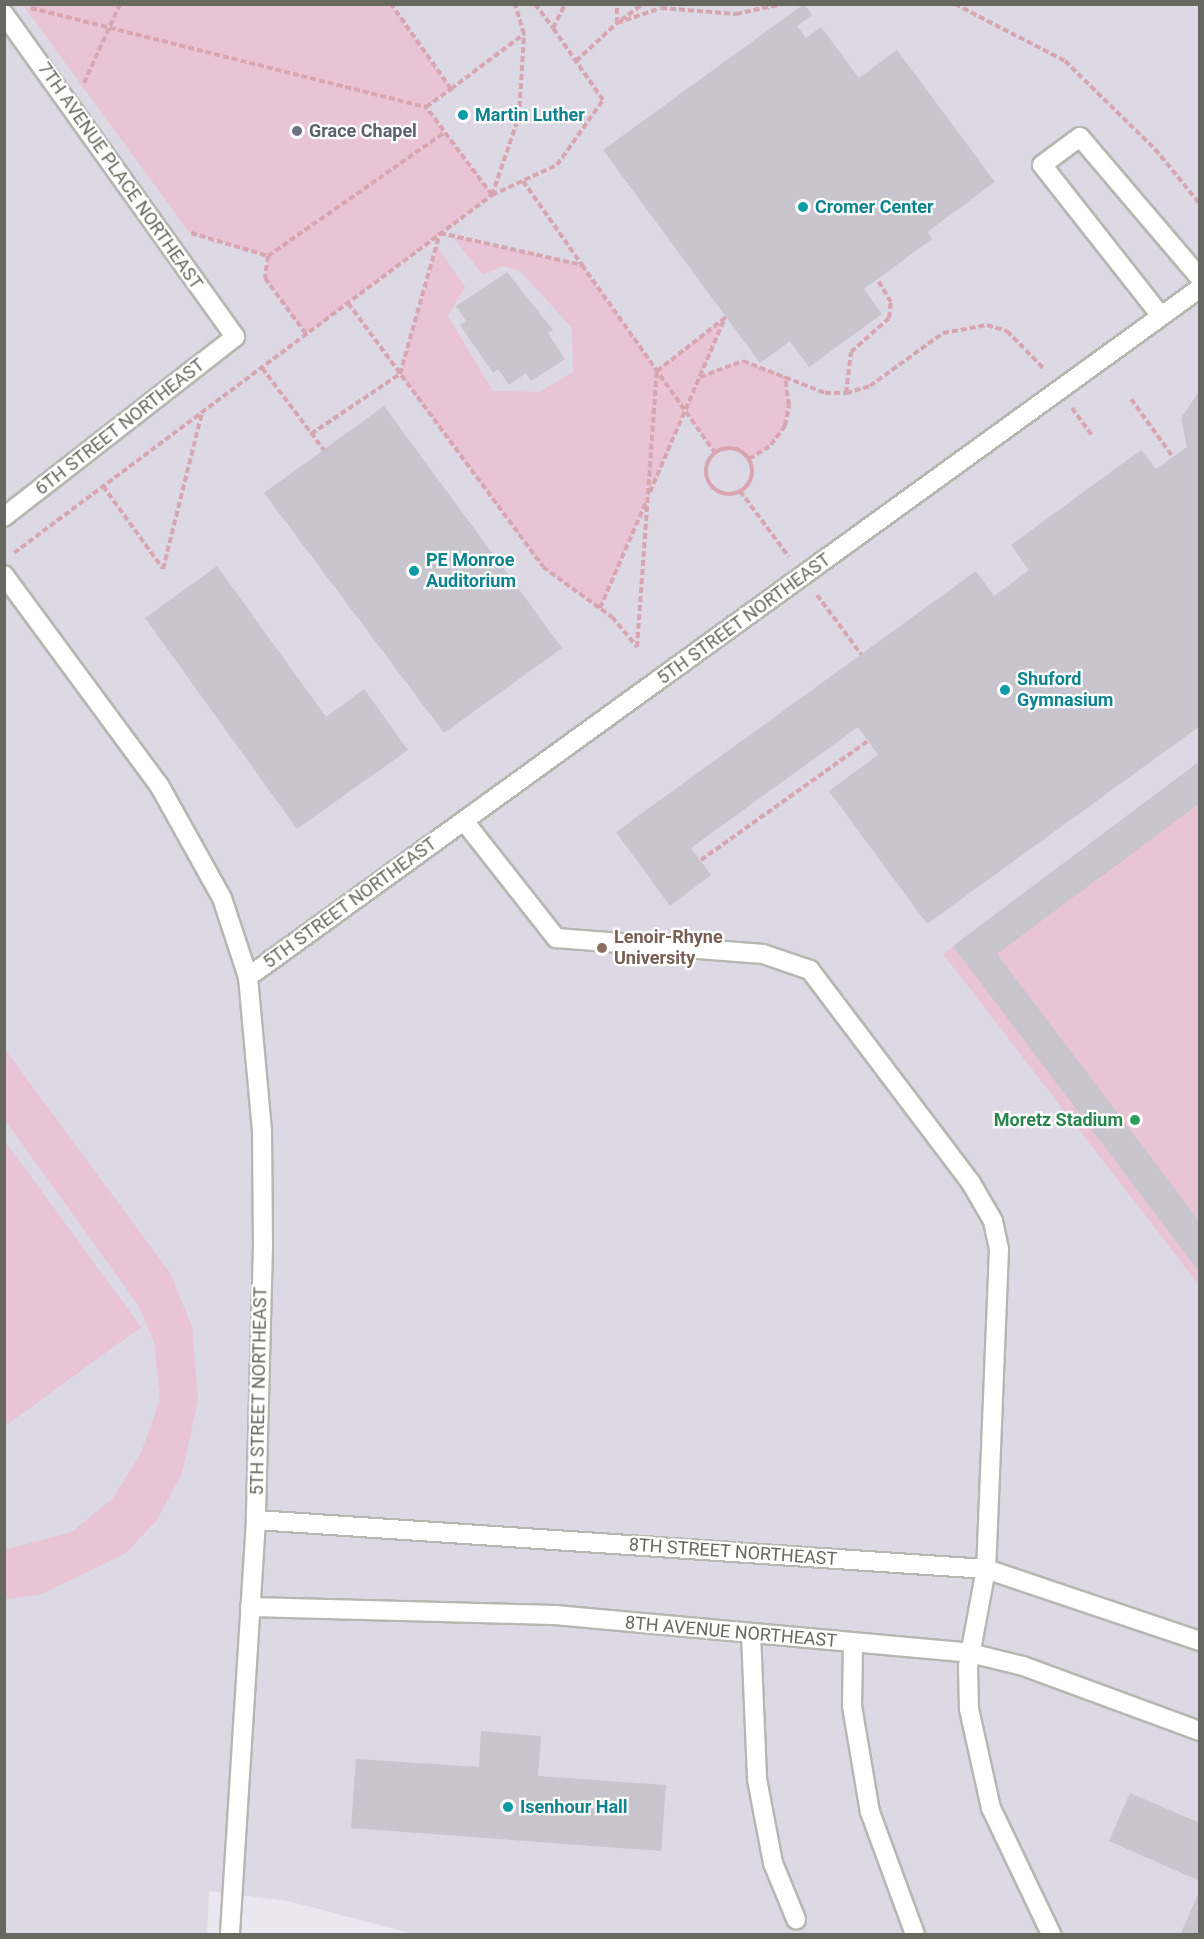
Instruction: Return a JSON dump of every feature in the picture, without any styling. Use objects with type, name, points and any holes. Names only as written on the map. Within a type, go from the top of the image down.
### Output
[{"type":"street","name":"7TH AVENUE PLACE NORTHEAST","points":[[4,14],[235,337]]},
{"type":"street","points":[[1161,316],[1042,165],[1080,137],[1200,278]]},
{"type":"street","name":"5TH STREET NORTHEAST","points":[[230,1935],[256,1520],[262,1131],[248,977],[1200,288]]},
{"type":"street","name":"6TH STREET NORTHEAST","points":[[4,517],[235,337]]},
{"type":"street","points":[[4,575],[159,785],[222,898],[248,977]]},
{"type":"street","points":[[464,821],[556,938],[763,954],[810,970],[971,1183],[999,1238],[986,1569],[970,1653],[969,1709],[978,1766],[991,1808],[1050,1935]]},
{"type":"street","name":"8TH STREET NORTHEAST","points":[[256,1520],[986,1569],[1200,1641]]},
{"type":"street","name":"8TH AVENUE NORTHEAST","points":[[250,1607],[555,1615],[970,1653],[1066,1681],[1200,1731]]},
{"type":"street","points":[[751,1634],[757,1779],[773,1863],[796,1919]]},
{"type":"street","points":[[853,1644],[852,1706],[870,1812],[915,1935]]},
{"type":"path","points":[[83,87],[120,4]]},
{"type":"path","points":[[391,4],[451,89]]},
{"type":"path","points":[[492,195],[519,116],[524,34],[515,4]]},
{"type":"path","points":[[4,560],[492,195],[557,165],[603,100],[535,4]]},
{"type":"path","points":[[553,28],[566,4]]},
{"type":"path","points":[[617,4],[617,23]]},
{"type":"path","points":[[576,61],[617,23],[643,4]]},
{"type":"path","points":[[617,23],[661,8],[736,14],[782,4]]},
{"type":"path","points":[[955,4],[1065,61],[1155,149],[1200,204]]},
{"type":"path","points":[[23,5],[426,107],[492,195]]},
{"type":"path","points":[[23,5],[30,15]]},
{"type":"path","points":[[426,107],[524,34]]},
{"type":"path","points":[[76,78],[89,96]]},
{"type":"path","points":[[306,334],[265,278],[268,256],[445,132]]},
{"type":"path","points":[[523,181],[715,453]]},
{"type":"path","points":[[182,223],[189,232],[268,256]]},
{"type":"path","points":[[441,233],[582,266]]},
{"type":"path","points":[[311,434],[400,374],[441,233]]},
{"type":"path","points":[[846,393],[851,352],[888,318],[891,302],[878,279]]},
{"type":"path","points":[[348,303],[543,567],[600,609],[637,647],[648,497],[657,371],[726,317],[686,411],[648,497],[600,609]]},
{"type":"path","points":[[700,376],[743,361],[825,393],[846,393],[870,386],[943,333],[965,326],[1007,331],[1036,358]]},
{"type":"path","points":[[262,368],[324,450]]},
{"type":"path","points":[[749,459],[771,445],[785,426],[789,405],[784,376]]},
{"type":"path","points":[[1131,399],[1173,457]]},
{"type":"path","points":[[103,486],[163,569],[202,412]]},
{"type":"path","points":[[737,449],[749,459],[752,474],[746,488],[724,494],[707,480],[706,465],[715,453],[737,449]]},
{"type":"path","points":[[701,860],[868,741]]},
{"type":"shaded area","name":"Lenoir-Rhyne University","points":[[5,5],[1199,5],[1199,1934],[414,1934],[288,1901],[209,1891],[207,1934],[5,1934]]},
{"type":"shaded area","points":[[23,5],[391,5],[451,89],[426,107],[492,195],[306,334],[265,278],[268,256],[189,232]]},
{"type":"shaded area","points":[[452,236],[582,265],[657,370],[726,317],[701,376],[743,361],[785,376],[789,405],[785,426],[771,445],[749,459],[737,449],[715,453],[685,411],[600,609],[543,567],[400,374],[437,246],[465,287],[448,316],[493,391],[540,392],[573,372],[572,328],[520,271],[503,266],[483,275]]},
{"type":"shaded area","name":"Moretz Stadium","points":[[1199,762],[1199,1285],[943,954]]},
{"type":"shaded area","points":[[4,1048],[170,1273],[192,1327],[198,1400],[182,1473],[157,1520],[125,1554],[39,1595],[5,1599],[5,1550],[72,1532],[113,1498],[141,1453],[160,1399],[154,1342],[138,1305],[5,1120]]},
{"type":"shaded area","points":[[5,1141],[141,1327],[4,1426]]},
{"type":"building","name":"Cromer Center","points":[[804,4],[812,15],[797,26],[806,38],[821,27],[859,78],[897,50],[995,182],[927,232],[932,239],[864,289],[882,314],[809,367],[790,341],[760,363],[603,150]]},
{"type":"building","points":[[507,272],[553,330],[548,333],[565,359],[531,381],[526,373],[509,385],[498,369],[493,373],[460,325],[466,321],[456,306]]},
{"type":"building","name":"Shuford Gymnasium","points":[[1200,390],[1200,726],[927,924],[829,791],[878,755],[858,727],[691,848],[711,875],[670,906],[616,832],[976,571],[994,596],[1029,570],[1011,545],[1141,450],[1156,469],[1187,447],[1181,418]]},
{"type":"building","name":"PE Monroe Auditorium","points":[[384,406],[562,648],[444,733],[264,493]]},
{"type":"building","points":[[217,566],[326,717],[364,689],[408,750],[297,829],[145,618]]},
{"type":"building","points":[[1200,761],[1200,803],[997,954],[1200,1222],[1200,1273],[953,946]]},
{"type":"building","name":"Isenhour Hall","points":[[481,1731],[541,1736],[538,1776],[666,1785],[661,1851],[351,1828],[356,1759],[479,1767]]},
{"type":"building","points":[[1130,1793],[1200,1823],[1200,1881],[1109,1841]]},
{"type":"building","points":[[1200,1890],[1200,1934],[1181,1933]]},
{"type":"place","name":"Martin Luther","points":[[463,115]]},
{"type":"place","name":"Grace Chapel","points":[[297,131]]},
{"type":"place","name":"Cromer Center","points":[[803,207]]},
{"type":"place","name":"PE Monroe Auditorium","points":[[414,571]]},
{"type":"place","name":"Shuford Gymnasium","points":[[1005,690]]},
{"type":"place","name":"Lenoir-Rhyne University","points":[[602,948]]},
{"type":"place","name":"Moretz Stadium","points":[[1135,1120]]},
{"type":"place","name":"Isenhour Hall","points":[[508,1807]]}]
